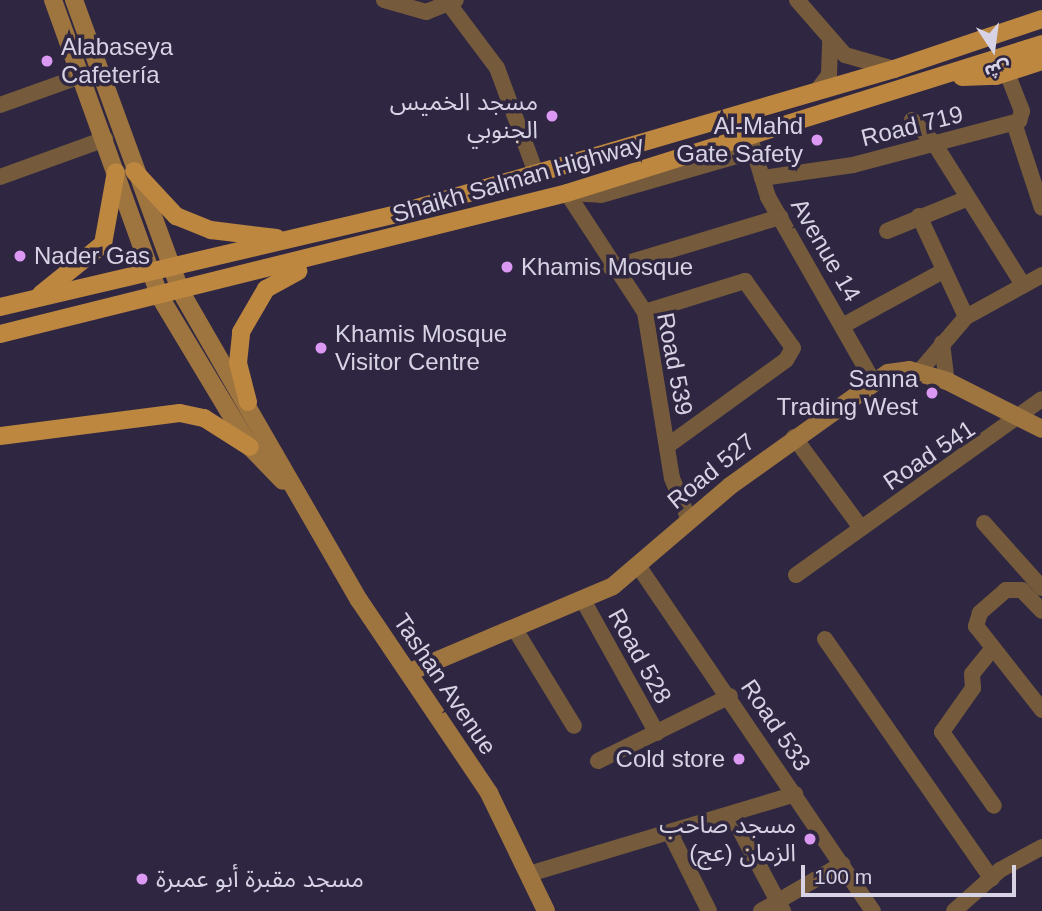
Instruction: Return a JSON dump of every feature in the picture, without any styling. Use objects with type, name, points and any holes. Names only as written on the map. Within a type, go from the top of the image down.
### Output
[{"type":"main road","name":"Shaikh Salman Highway","points":[[0,307],[291,240],[536,173],[894,69],[1042,19]]},
{"type":"main road","name":"Shaikh Salman Highway","points":[[0,334],[324,258],[752,144],[1042,44]]},
{"type":"main road","points":[[948,77],[1007,73],[1042,61]]},
{"type":"main road","points":[[134,171],[176,216],[211,230],[291,240]]},
{"type":"main road","points":[[32,299],[103,244],[116,172]]},
{"type":"main road","points":[[248,401],[238,363],[249,312],[266,289],[324,258]]},
{"type":"main road","points":[[0,436],[180,413],[204,418],[250,447]]},
{"type":"street","name":"Tashan Avenue","points":[[53,0],[105,139],[148,272],[160,297],[250,447],[292,491]]},
{"type":"street","name":"Tashan Avenue","points":[[74,0],[134,171],[181,292],[248,401],[292,491],[374,624],[412,671],[489,793],[546,911]]},
{"type":"street","points":[[384,0],[407,10],[446,4],[497,68],[536,173]]},
{"type":"street","points":[[797,0],[830,39],[856,61],[894,69]]},
{"type":"street","points":[[816,92],[829,75],[830,39]]},
{"type":"street","points":[[1007,73],[1023,114],[1014,123],[1042,208]]},
{"type":"street","points":[[0,105],[81,76]]},
{"type":"street","points":[[912,120],[934,143],[966,199],[1023,285]]},
{"type":"street","name":"Road 719","points":[[762,178],[853,165],[1014,123]]},
{"type":"street","points":[[0,177],[105,139]]},
{"type":"street","name":"Avenue 14","points":[[752,144],[762,178],[780,217],[844,325],[873,381]]},
{"type":"street","name":"Road 539","points":[[567,192],[611,268],[645,312],[672,478],[689,520]]},
{"type":"street","points":[[887,231],[966,199]]},
{"type":"street","points":[[919,216],[967,317]]},
{"type":"street","points":[[611,268],[780,217]]},
{"type":"street","points":[[844,325],[943,271]]},
{"type":"street","points":[[919,372],[967,317],[1042,275]]},
{"type":"street","points":[[645,312],[746,281],[793,348],[786,360],[667,446]]},
{"type":"street","points":[[942,343],[947,381]]},
{"type":"street","name":"Road 527","points":[[412,671],[584,602],[639,567],[689,520],[794,437],[873,381],[899,370],[919,372],[947,381],[1042,429]]},
{"type":"street","name":"Road 541","points":[[796,575],[1022,419],[1042,399]]},
{"type":"street","points":[[794,437],[861,528]]},
{"type":"street","points":[[984,523],[1042,588]]},
{"type":"street","name":"Road 533","points":[[639,567],[730,696],[873,911]]},
{"type":"street","points":[[1031,575],[976,620],[993,648],[1042,710]]},
{"type":"street","points":[[1014,588],[1042,611]]},
{"type":"street","name":"Road 528","points":[[584,602],[657,733]]},
{"type":"street","points":[[516,631],[574,726]]},
{"type":"street","points":[[825,639],[992,879]]},
{"type":"street","points":[[993,648],[972,674],[973,688],[942,732],[995,806]]},
{"type":"street","points":[[598,761],[730,696]]},
{"type":"street","points":[[529,874],[795,794]]},
{"type":"street","points":[[732,815],[781,906]]},
{"type":"street","points":[[670,833],[709,911]]},
{"type":"street","points":[[954,911],[992,879],[1042,847]]},
{"type":"street","points":[[761,911],[781,906],[842,864]]},
{"type":"place","name":"Alabaseya Cafetería","points":[[47,61]]},
{"type":"place","name":"مسجد الخميس الجنوبي","points":[[552,116]]},
{"type":"place","name":"Al-Mahd Gate Safety","points":[[817,140]]},
{"type":"place","name":"Nader Gas","points":[[20,256]]},
{"type":"place","name":"Khamis Mosque","points":[[507,267]]},
{"type":"place","name":"Khamis Mosque Visitor Centre","points":[[321,348]]},
{"type":"place","name":"Sanna Trading West","points":[[932,393]]},
{"type":"place","name":"Cold store","points":[[739,759]]},
{"type":"place","name":"مسجد صاحب الزمان (عج)","points":[[810,839]]},
{"type":"place","name":"مسجد مقبرة أبو عمبرة","points":[[142,879]]}]
